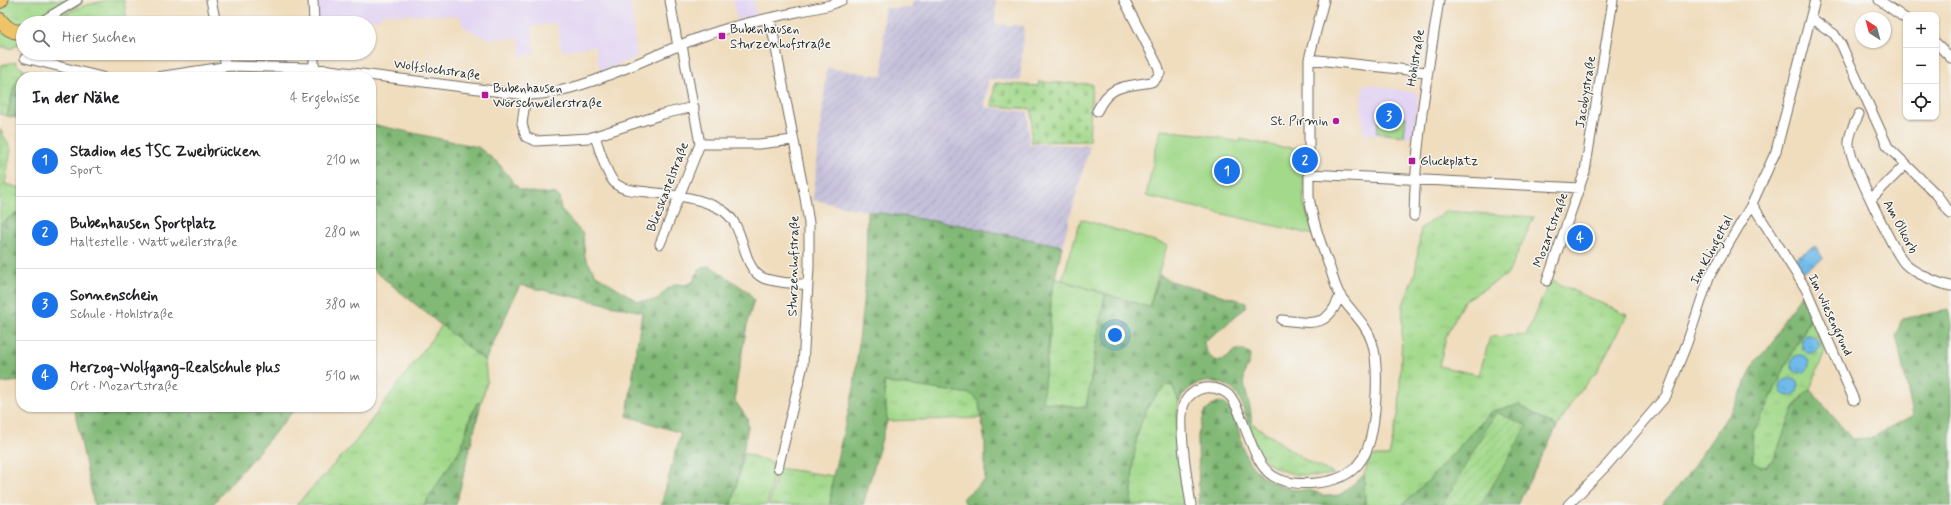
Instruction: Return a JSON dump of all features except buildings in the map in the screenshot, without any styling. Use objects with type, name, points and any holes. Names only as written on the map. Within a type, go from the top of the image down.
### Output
[{"type":"highway","points":[[0,20],[9,30],[16,32]]},
{"type":"highway","points":[[0,37],[16,36]]},
{"type":"street","points":[[51,16],[77,0]]},
{"type":"street","points":[[210,0],[214,16]]},
{"type":"street","points":[[313,0],[314,16]]},
{"type":"street","name":"Blieskastelstraße","points":[[660,244],[700,144],[694,106],[670,0]]},
{"type":"street","name":"Wolfslochstraße","points":[[376,76],[526,95],[551,93],[568,89],[722,30],[830,5],[842,0]]},
{"type":"street","points":[[1097,111],[1102,99],[1110,92],[1151,82],[1160,74],[1158,66],[1124,0]]},
{"type":"street","points":[[1191,505],[1183,437],[1183,408],[1187,398],[1196,390],[1203,388],[1216,388],[1222,390],[1232,399],[1256,456],[1264,470],[1271,476],[1291,483],[1328,481],[1344,476],[1362,460],[1369,446],[1373,420],[1376,378],[1374,351],[1368,332],[1340,295],[1312,214],[1308,188],[1309,59],[1324,0]]},
{"type":"street","name":"Hohlstraße","points":[[1414,216],[1414,179],[1426,72],[1439,0]]},
{"type":"street","name":"Jacobystraße","points":[[1580,188],[1588,158],[1613,0]]},
{"type":"street","name":"Im Klingeltal","points":[[1568,505],[1607,465],[1666,396],[1687,343],[1709,277],[1752,204],[1776,151],[1815,0]]},
{"type":"street","points":[[1879,0],[1903,17]]},
{"type":"street","name":"Sturzenhofstraße","points":[[770,18],[808,211],[808,285],[803,365],[778,468]]},
{"type":"street","points":[[1811,18],[1834,34],[1841,44],[1885,142],[1905,165],[1937,196],[1951,214]]},
{"type":"street","points":[[1939,46],[1951,58]]},
{"type":"street","points":[[1309,59],[1426,72]]},
{"type":"street","points":[[33,60],[82,72]]},
{"type":"street","points":[[225,60],[226,66]]},
{"type":"street","points":[[314,60],[314,68]]},
{"type":"street","name":"Wolfslochstraße","points":[[188,72],[226,66],[314,68],[345,72]]},
{"type":"street","points":[[526,95],[523,129],[526,137],[530,140],[536,141],[595,137],[663,114],[694,106]]},
{"type":"street","name":"Am Ölkorb","points":[[1859,114],[1848,144],[1871,200],[1903,263],[1911,269],[1951,286]]},
{"type":"street","points":[[595,137],[609,175],[617,186],[627,189],[679,196],[712,205],[728,215],[736,225],[751,265],[758,275],[769,279],[808,285]]},
{"type":"street","points":[[700,144],[759,144],[793,140]]},
{"type":"street","name":"Am Ölkorb","points":[[1871,200],[1905,165]]},
{"type":"street","points":[[1309,174],[1580,188]]},
{"type":"street","name":"Mozartstraße","points":[[1547,281],[1580,188]]},
{"type":"street","name":"Im Wiesengrund","points":[[1752,204],[1806,289],[1854,400]]},
{"type":"street","points":[[1282,320],[1312,323],[1323,321],[1333,311],[1340,295]]},
{"type":"shaded area","points":[[317,0],[630,0],[637,57],[600,71],[595,46],[562,51],[557,23],[532,27],[535,54],[521,56],[519,38],[494,39],[481,36],[463,26],[460,17],[456,16],[381,14],[380,19],[376,19],[376,16],[317,16]]},
{"type":"shaded area","points":[[733,0],[754,0],[756,16],[737,20]]},
{"type":"shaded area","points":[[913,0],[996,0],[995,24],[1024,26],[1020,81],[988,79],[985,107],[1028,112],[1029,144],[1090,145],[1062,246],[960,225],[867,211],[813,200],[827,68],[883,76],[884,8],[912,8]]},
{"type":"shaded area","points":[[1364,84],[1418,93],[1414,137],[1365,134],[1363,130],[1361,103]]},
{"type":"green space","points":[[0,0],[81,0],[82,3],[60,16],[16,16],[16,46],[8,48],[0,46]]},
{"type":"green space","points":[[109,0],[124,0],[126,16],[64,16],[73,10]]},
{"type":"green space","points":[[16,62],[19,67],[24,69],[22,72],[16,72],[16,83],[7,116],[0,114],[0,65]]},
{"type":"green space","points":[[24,69],[37,72],[22,72]]},
{"type":"green space","points":[[1039,82],[1092,84],[1089,141],[1031,142],[1032,109],[992,106],[995,83],[1038,86]]},
{"type":"green space","points":[[16,83],[16,118],[7,116]]},
{"type":"green space","points":[[1379,114],[1406,117],[1404,136],[1377,133]]},
{"type":"green space","points":[[376,125],[478,147],[498,163],[519,189],[530,192],[556,194],[559,197],[561,210],[583,234],[585,257],[596,275],[638,301],[657,300],[666,290],[676,284],[685,285],[693,282],[699,269],[708,266],[747,291],[754,300],[748,320],[736,385],[735,401],[747,418],[748,427],[732,505],[661,505],[681,433],[627,416],[642,312],[520,285],[485,361],[376,272]]},
{"type":"green space","points":[[0,129],[11,149],[5,184],[16,187],[16,213],[0,224]]},
{"type":"green space","points":[[1160,130],[1200,134],[1240,142],[1241,139],[1279,147],[1303,148],[1304,204],[1314,235],[1146,196]]},
{"type":"green space","points":[[867,211],[960,225],[1062,246],[1051,296],[1050,331],[1042,402],[1086,408],[1105,294],[1149,307],[1160,275],[1170,281],[1246,302],[1246,307],[1220,330],[1204,341],[1205,348],[1208,353],[1217,362],[1228,357],[1236,350],[1245,350],[1250,354],[1244,376],[1244,385],[1251,412],[1251,423],[1246,417],[1238,396],[1232,389],[1224,384],[1207,382],[1198,384],[1190,388],[1179,402],[1172,386],[1167,385],[1155,396],[1141,424],[1134,456],[1131,505],[967,505],[962,499],[985,480],[985,443],[979,402],[971,394],[884,382],[887,421],[863,505],[830,505],[833,476],[854,388],[866,275]]},
{"type":"green space","points":[[1447,211],[1534,217],[1508,274],[1464,301],[1447,334],[1439,366],[1479,375],[1490,337],[1526,335],[1550,280],[1627,315],[1597,371],[1575,397],[1557,427],[1519,405],[1402,505],[1365,505],[1364,475],[1371,456],[1389,456],[1399,411],[1403,305],[1415,273],[1421,228]]},
{"type":"green space","points":[[16,213],[16,381],[0,383],[0,224]]},
{"type":"green space","points":[[1081,219],[1167,245],[1149,307],[1062,280]]},
{"type":"green space","points":[[1055,278],[1105,294],[1086,408],[1042,402],[1050,331],[1051,296]]},
{"type":"green space","points":[[1802,294],[1811,317],[1784,369],[1764,413],[1752,433],[1753,460],[1761,467],[1767,465],[1774,459],[1792,412],[1810,389],[1852,439],[1872,438],[1913,415],[1896,335],[1902,319],[1948,310],[1951,320],[1951,505],[1661,505],[1682,483],[1735,405],[1756,360],[1773,343],[1784,319]]},
{"type":"green space","points":[[1811,318],[1825,351],[1810,389],[1801,397],[1793,410],[1774,459],[1767,465],[1761,467],[1753,460],[1753,429],[1764,413],[1784,369]]},
{"type":"green space","points":[[442,325],[485,361],[487,382],[481,403],[477,403],[469,420],[461,448],[424,505],[296,505],[356,441]]},
{"type":"green space","points":[[884,382],[971,394],[979,402],[981,418],[887,421]]},
{"type":"green space","points":[[1167,385],[1172,386],[1179,402],[1177,414],[1178,434],[1185,505],[1131,505],[1134,456],[1140,425],[1146,410],[1155,397]]},
{"type":"green space","points":[[1219,402],[1231,411],[1238,426],[1244,451],[1248,460],[1265,478],[1286,488],[1311,491],[1319,493],[1323,496],[1340,495],[1364,475],[1365,505],[1199,505],[1198,435],[1205,412],[1214,404]]},
{"type":"green space","points":[[477,403],[481,403],[456,505],[424,505],[461,448]]},
{"type":"green space","points":[[1519,405],[1557,427],[1517,505],[1402,505],[1428,481],[1491,411]]},
{"type":"green space","points":[[75,412],[293,412],[212,505],[94,505]]},
{"type":"green space","points":[[1496,412],[1527,426],[1481,505],[1443,505]]},
{"type":"green space","points":[[1246,419],[1307,461],[1334,474],[1317,476],[1298,475],[1273,466],[1266,461],[1260,453]]},
{"type":"green space","points":[[744,453],[776,464],[767,505],[732,505]]},
{"type":"green space","points":[[778,468],[833,476],[830,505],[769,505]]},
{"type":"water","points":[[1815,246],[1823,258],[1802,272],[1794,259]]},
{"type":"water","points":[[1805,335],[1813,336],[1818,341],[1820,346],[1816,353],[1807,353],[1803,349],[1801,341]]},
{"type":"water","points":[[1800,355],[1806,358],[1809,364],[1806,370],[1800,373],[1794,370],[1791,364],[1794,358]]},
{"type":"water","points":[[1789,378],[1795,381],[1798,387],[1795,393],[1789,396],[1783,393],[1780,387],[1783,381]]},
{"type":"place","name":"Bubenhausen Sturzenhofstraße","points":[[722,36]]},
{"type":"place","name":"Bubenhausen Wörschweilerstraße","points":[[485,95]]},
{"type":"place","name":"Sonnenschein","points":[[1389,116]]},
{"type":"place","name":"St. Pirmin","points":[[1336,121]]},
{"type":"place","name":"Bubenhausen Sportplatz","points":[[1305,160]]},
{"type":"place","name":"Gluckplatz","points":[[1412,161]]},
{"type":"place","name":"Stadion des TSC Zweibrücken","points":[[1227,171]]},
{"type":"place","name":"Herzog-Wolfgang-Realschule plus","points":[[1580,238]]}]
